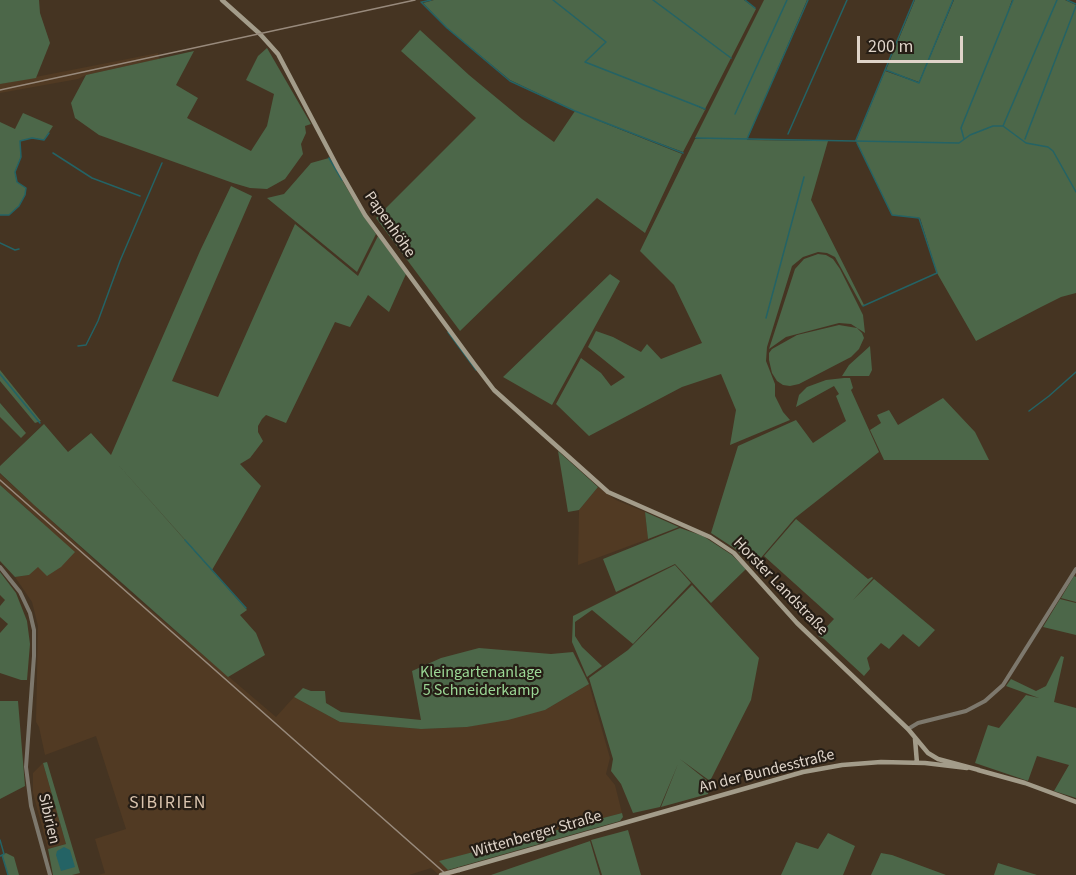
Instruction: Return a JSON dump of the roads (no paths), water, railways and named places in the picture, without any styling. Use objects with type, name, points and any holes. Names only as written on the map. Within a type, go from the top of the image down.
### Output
[{"type":"main road","name":"Papenhöhe","points":[[222,0],[260,34],[278,54],[365,215],[482,375],[516,410],[559,447]]},
{"type":"main road","name":"Horster Landstraße","points":[[559,447],[594,481],[615,496],[710,537],[734,553],[797,623],[908,729],[914,738]]},
{"type":"main road","points":[[914,738],[917,763]]},
{"type":"main road","points":[[914,738],[928,753],[938,759],[979,770]]},
{"type":"main road","name":"An der Bundesstraße","points":[[640,818],[803,772],[881,762],[917,763],[979,770],[1025,783],[1076,802]]},
{"type":"main road","name":"Wittenberger Straße","points":[[441,875],[640,818]]},
{"type":"street","name":"Sibirien","points":[[0,567],[20,592],[30,613],[34,630],[26,767],[32,806],[50,875]]},
{"type":"street","points":[[908,729],[918,723],[966,711],[995,692],[1010,677],[1076,569]]},
{"type":"water","points":[[64,847],[70,850],[75,867],[61,871],[56,855],[57,851]]},
{"type":"waterway","points":[[422,2],[431,0]]},
{"type":"waterway","points":[[553,0],[606,42],[585,62],[705,109]]},
{"type":"waterway","points":[[653,0],[731,58]]},
{"type":"waterway","points":[[745,0],[755,8]]},
{"type":"waterway","points":[[735,114],[787,0]]},
{"type":"waterway","points":[[747,139],[808,0]]},
{"type":"waterway","points":[[788,134],[847,0]]},
{"type":"waterway","points":[[856,140],[914,0]]},
{"type":"waterway","points":[[886,70],[919,83],[953,0]]},
{"type":"waterway","points":[[964,139],[961,128],[1013,0]]},
{"type":"waterway","points":[[1003,126],[1057,0]]},
{"type":"waterway","points":[[1067,0],[1076,4]]},
{"type":"waterway","points":[[421,2],[447,28],[510,81],[575,111],[683,153]]},
{"type":"waterway","points":[[1025,139],[1076,6]]},
{"type":"waterway","points":[[696,138],[959,143],[970,135],[993,126],[1003,126],[1026,143],[1048,147],[1053,151],[1076,192]]},
{"type":"waterway","points":[[0,215],[9,215],[19,206],[25,195],[26,188],[17,182],[15,172],[21,157],[20,141],[32,138],[44,140],[49,133]]},
{"type":"waterway","points":[[857,143],[892,215],[919,218],[937,273],[863,306]]},
{"type":"waterway","points":[[53,153],[92,178],[140,196]]},
{"type":"waterway","points":[[329,158],[342,180]]},
{"type":"waterway","points":[[78,346],[86,345],[98,321],[120,261],[162,163]]},
{"type":"waterway","points":[[766,318],[804,177]]},
{"type":"waterway","points":[[0,243],[15,250],[19,249]]},
{"type":"waterway","points":[[448,332],[476,370]]},
{"type":"waterway","points":[[1029,411],[1076,372]]},
{"type":"waterway","points":[[0,374],[40,423]]},
{"type":"waterway","points":[[185,540],[246,608]]},
{"type":"waterway","points":[[0,840],[4,854],[0,856]]},
{"type":"waterway","points":[[2,855],[8,875]]},
{"type":"railway","points":[[0,90],[415,0]]},
{"type":"railway","points":[[0,480],[447,875]]},
{"type":"district","name":"SIBIRIEN","points":[[168,804]]},
{"type":"park label","name":"Kleingartenanlage 5 Schneiderkamp","points":[[481,682]]}]
